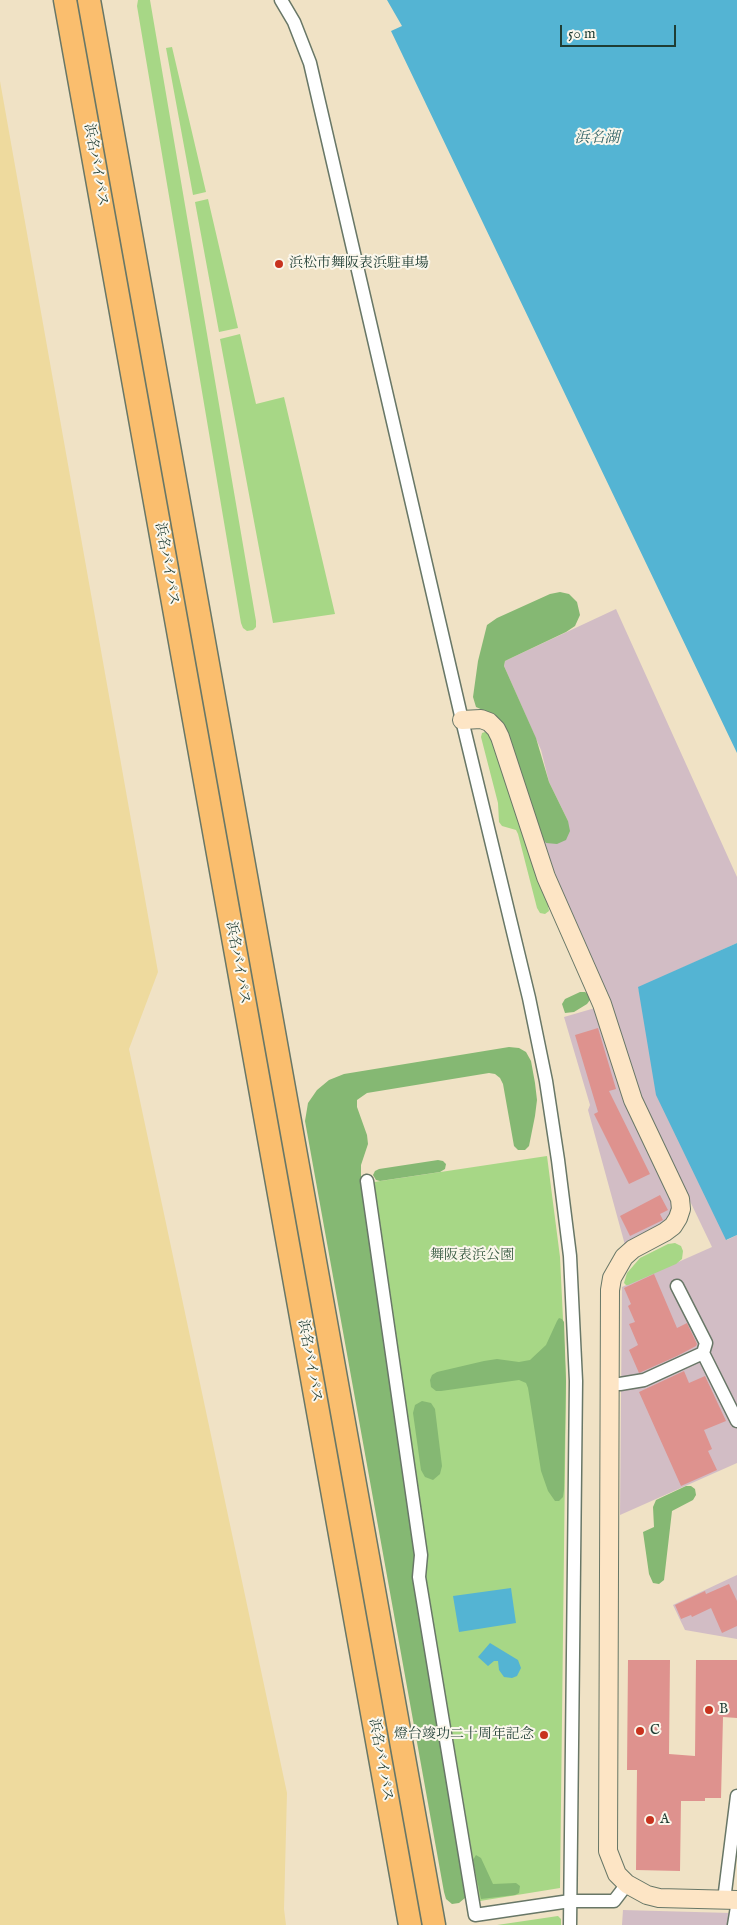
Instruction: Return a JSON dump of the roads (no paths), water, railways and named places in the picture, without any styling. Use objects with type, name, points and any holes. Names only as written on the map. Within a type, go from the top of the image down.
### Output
[{"type":"highway","name":"浜名バイパス","points":[[65,0],[410,1925]]},
{"type":"highway","name":"浜名バイパス","points":[[89,0],[434,1925]]},
{"type":"street","points":[[281,0],[294,22],[310,63],[462,720],[529,998],[546,1081],[558,1160],[574,1304],[576,1381],[570,1925]]},
{"type":"street","points":[[462,720],[481,719],[489,722],[496,729],[500,737],[546,877],[602,1004],[633,1100],[680,1199],[678,1218],[673,1226],[633,1249],[621,1262],[612,1278],[610,1290],[607,1839],[611,1863],[617,1874],[627,1884],[641,1893],[659,1898],[733,1902]]},
{"type":"street","points":[[367,1181],[421,1555],[419,1577],[475,1915],[570,1901],[614,1901],[627,1884]]},
{"type":"street","points":[[677,1286],[706,1344],[703,1353],[737,1421]]},
{"type":"street","points":[[610,1384],[644,1380],[703,1353]]},
{"type":"street","points":[[734,1925],[733,1902],[737,1796]]},
{"type":"water","name":"浜名湖","points":[[387,0],[737,0],[737,753],[391,31],[402,26]]},
{"type":"water","points":[[737,943],[737,1235],[726,1240],[656,1095],[638,987]]},
{"type":"water","points":[[511,1588],[516,1623],[459,1632],[453,1596]]},
{"type":"water","points":[[490,1643],[518,1660],[521,1668],[517,1676],[512,1678],[504,1677],[499,1670],[498,1661],[494,1661],[488,1666],[478,1657]]},
{"type":"place","name":"浜松市舞阪表浜駐車場","points":[[279,264]]},
{"type":"place","name":"B","points":[[709,1710]]},
{"type":"place","name":"C","points":[[640,1731]]},
{"type":"place","name":"燈台竣功二十周年記念","points":[[544,1735]]},
{"type":"place","name":"A","points":[[650,1820]]},
{"type":"park label","name":"舞阪表浜公園","points":[[472,1256]]}]
